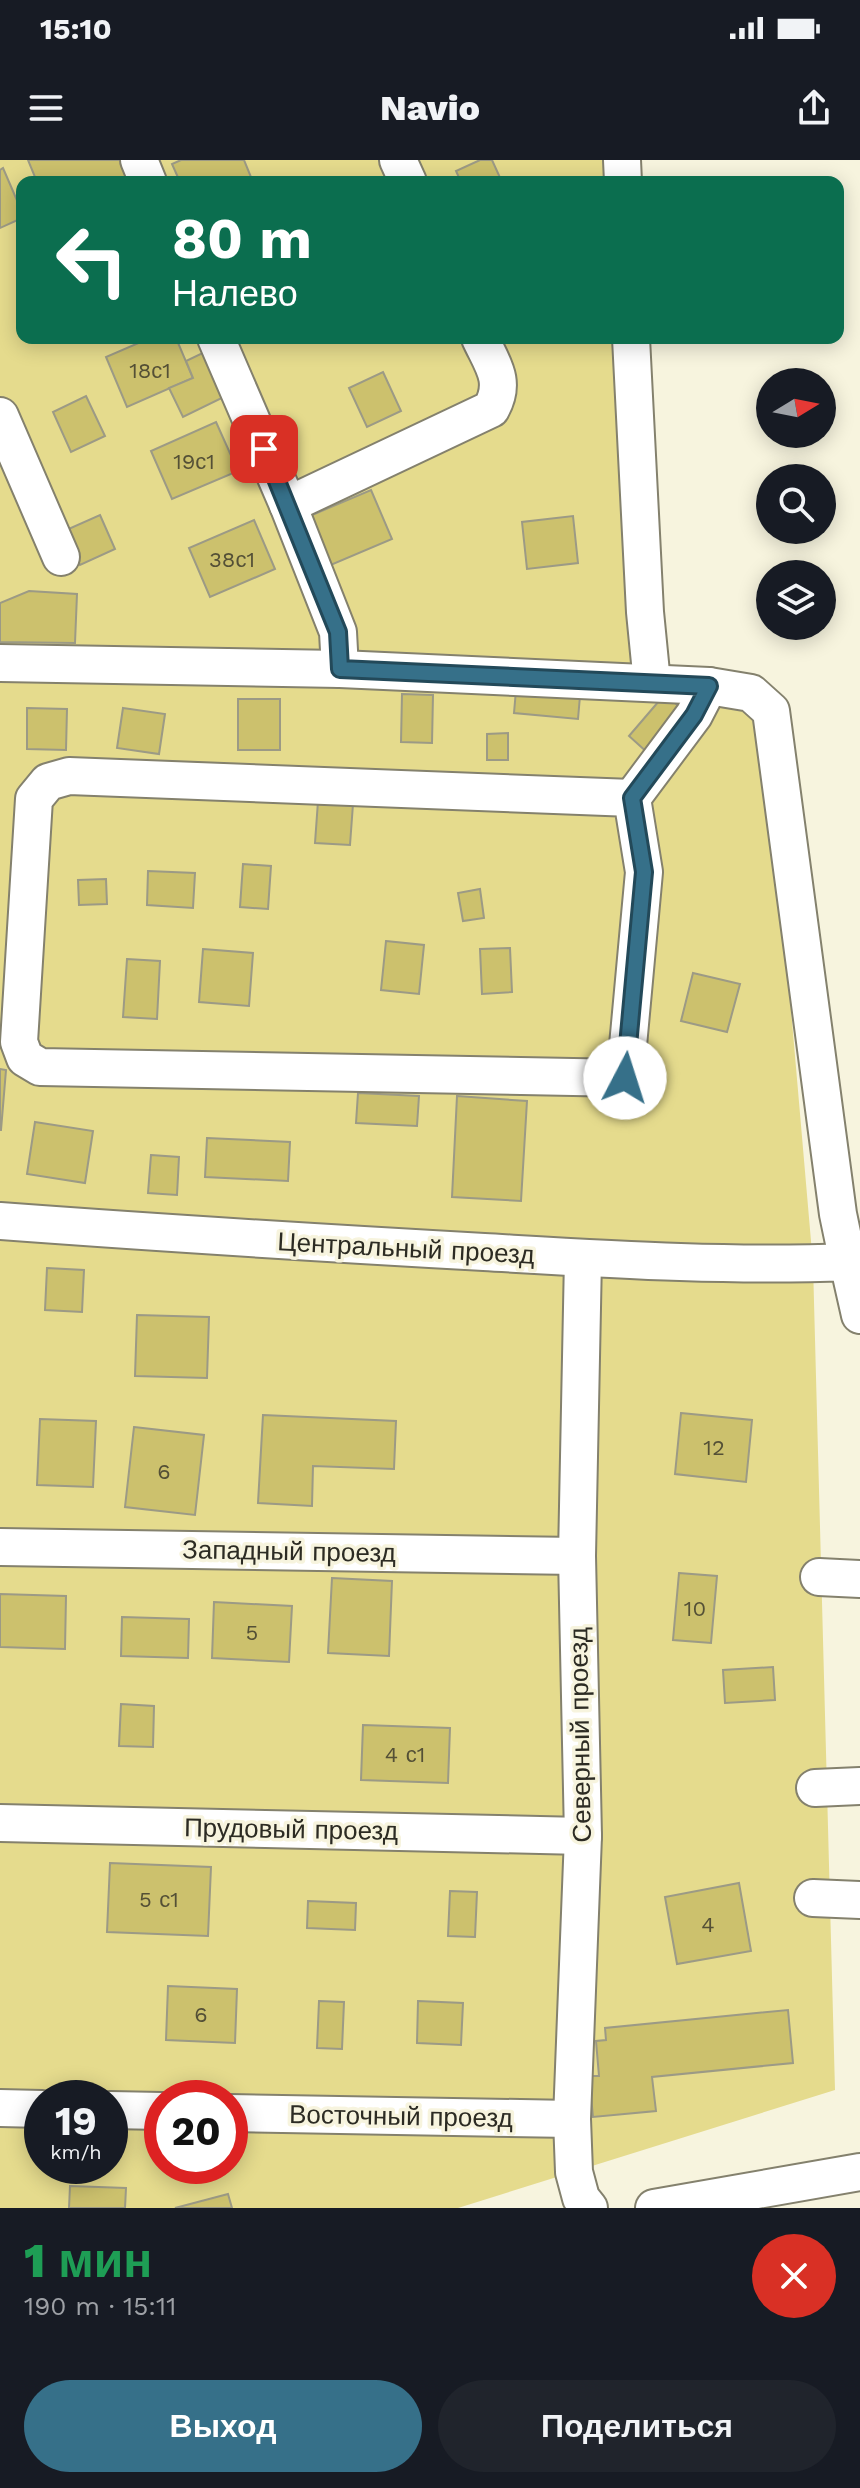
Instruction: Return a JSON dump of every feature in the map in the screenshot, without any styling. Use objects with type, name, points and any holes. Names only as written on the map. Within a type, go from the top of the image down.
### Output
[{"type":"street","points":[[219,344],[288,505],[338,632],[340,669]]},
{"type":"street","points":[[288,505],[491,409],[499,394],[498,377],[483,344]]},
{"type":"street","points":[[631,344],[645,612],[652,683]]},
{"type":"street","points":[[0,416],[61,557]]},
{"type":"street","points":[[0,663],[340,669],[709,686],[751,693],[771,711],[836,1198],[830,1263],[860,1315]]},
{"type":"street","points":[[632,798],[69,776],[48,782],[34,799],[19,1042],[25,1058],[40,1067],[625,1078],[644,872],[632,798],[694,715],[709,686]]},
{"type":"street","name":"Центральный проезд","points":[[0,1221],[219,1238],[583,1258],[830,1263]]},
{"type":"street","name":"Северный проезд","points":[[583,1258],[577,1556],[583,1836],[572,2119],[574,2172],[581,2198],[589,2208]]},
{"type":"street","name":"Западный проезд","points":[[0,1547],[577,1556]]},
{"type":"street","points":[[819,1577],[860,1579]]},
{"type":"street","points":[[815,1788],[860,1786]]},
{"type":"street","name":"Прудовый проезд","points":[[0,1823],[583,1836]]},
{"type":"street","points":[[813,1898],[860,1900]]},
{"type":"street","points":[[0,2108],[24,2109]]},
{"type":"street","name":"Восточный проезд","points":[[248,2113],[572,2119]]},
{"type":"street","points":[[654,2208],[860,2172]]},
{"type":"shaded area","points":[[0,160],[610,160],[611,176],[16,176],[16,344],[622,344],[644,686],[765,709],[813,1264],[835,2090],[458,2208],[0,2208]]},
{"type":"building","points":[[28,160],[128,160],[135,176],[35,176]]},
{"type":"building","points":[[181,160],[244,160],[251,176],[177,176],[172,164]]},
{"type":"building","points":[[480,160],[492,160],[499,176],[458,176],[456,171]]},
{"type":"building","points":[[3,168],[16,198],[16,221],[0,228],[0,170]]},
{"type":"building","points":[[136,344],[179,344],[193,378],[127,407],[106,357]]},
{"type":"building","points":[[213,348],[234,392],[183,417],[169,388],[193,378],[186,361]]},
{"type":"building","points":[[383,372],[401,411],[367,427],[349,388]]},
{"type":"building","points":[[86,396],[105,436],[71,452],[53,412]]},
{"type":"building","points":[[216,422],[238,471],[172,499],[151,451]]},
{"type":"building","points":[[371,490],[392,539],[326,567],[305,518]]},
{"type":"building","points":[[100,515],[115,549],[80,565],[64,531]]},
{"type":"building","points":[[573,516],[578,563],[527,569],[522,522]]},
{"type":"building","points":[[254,520],[275,569],[210,597],[189,548]]},
{"type":"building","points":[[29,591],[77,594],[75,643],[0,642],[0,603]]},
{"type":"building","points":[[516,690],[580,696],[578,719],[514,713]]},
{"type":"building","points":[[402,694],[433,695],[432,743],[401,742]]},
{"type":"building","points":[[665,694],[685,712],[649,754],[629,736]]},
{"type":"building","points":[[238,699],[280,699],[280,750],[238,750]]},
{"type":"building","points":[[27,708],[67,709],[66,750],[27,749]]},
{"type":"building","points":[[123,708],[165,714],[159,754],[117,748]]},
{"type":"building","points":[[508,733],[508,760],[487,760],[487,734]]},
{"type":"building","points":[[318,801],[353,804],[350,845],[315,843]]},
{"type":"building","points":[[243,864],[271,866],[268,909],[240,907]]},
{"type":"building","points":[[148,871],[195,873],[193,908],[147,905]]},
{"type":"building","points":[[106,879],[107,904],[79,905],[78,880]]},
{"type":"building","points":[[480,889],[484,918],[463,921],[458,893]]},
{"type":"building","points":[[386,941],[424,945],[419,994],[381,990]]},
{"type":"building","points":[[510,948],[512,992],[482,994],[480,949]]},
{"type":"building","points":[[203,949],[253,953],[249,1006],[199,1002]]},
{"type":"building","points":[[127,959],[160,961],[157,1019],[123,1017]]},
{"type":"building","points":[[693,973],[740,984],[727,1032],[681,1021]]},
{"type":"building","points":[[0,1069],[6,1070],[1,1130],[0,1130]]},
{"type":"building","points":[[358,1093],[419,1096],[417,1126],[356,1123]]},
{"type":"building","points":[[457,1096],[527,1101],[521,1201],[452,1197]]},
{"type":"building","points":[[35,1122],[93,1131],[85,1183],[27,1174]]},
{"type":"building","points":[[207,1138],[290,1142],[288,1181],[205,1177]]},
{"type":"building","points":[[151,1155],[179,1157],[177,1195],[148,1193]]},
{"type":"building","points":[[47,1268],[84,1270],[82,1312],[45,1310]]},
{"type":"building","points":[[137,1315],[209,1317],[207,1378],[135,1376]]},
{"type":"building","points":[[681,1413],[752,1420],[746,1482],[675,1474]]},
{"type":"building","points":[[263,1415],[396,1421],[394,1469],[313,1466],[312,1506],[258,1503]]},
{"type":"building","points":[[40,1419],[96,1421],[93,1487],[37,1485]]},
{"type":"building","points":[[134,1427],[204,1435],[195,1515],[125,1507]]},
{"type":"building","points":[[679,1573],[717,1576],[711,1643],[673,1640]]},
{"type":"building","points":[[332,1578],[392,1581],[389,1656],[328,1653]]},
{"type":"building","points":[[0,1594],[66,1596],[65,1649],[0,1647]]},
{"type":"building","points":[[214,1602],[292,1606],[289,1662],[212,1658]]},
{"type":"building","points":[[122,1617],[189,1619],[188,1658],[121,1656]]},
{"type":"building","points":[[773,1667],[775,1700],[725,1703],[723,1670]]},
{"type":"building","points":[[121,1704],[154,1706],[153,1747],[119,1746]]},
{"type":"building","points":[[363,1725],[450,1728],[448,1783],[361,1780]]},
{"type":"building","points":[[110,1863],[211,1867],[208,1936],[107,1932]]},
{"type":"building","points":[[739,1883],[751,1951],[677,1964],[665,1897]]},
{"type":"building","points":[[450,1891],[477,1892],[475,1937],[448,1936]]},
{"type":"building","points":[[308,1901],[356,1903],[355,1930],[307,1928]]},
{"type":"building","points":[[168,1986],[237,1989],[235,2043],[166,2040]]},
{"type":"building","points":[[319,2001],[344,2002],[342,2049],[317,2048]]},
{"type":"building","points":[[418,2001],[463,2003],[461,2045],[417,2043]]},
{"type":"building","points":[[788,2010],[793,2063],[652,2077],[656,2111],[593,2117],[589,2076],[599,2076],[596,2041],[606,2040],[605,2028]]},
{"type":"building","points":[[70,2186],[126,2188],[125,2208],[69,2208]]},
{"type":"building","points":[[228,2194],[232,2208],[175,2208]]},
{"type":"route","points":[[264,449],[338,632],[340,669],[709,686],[694,715],[632,798],[644,872],[625,1078]]}]
